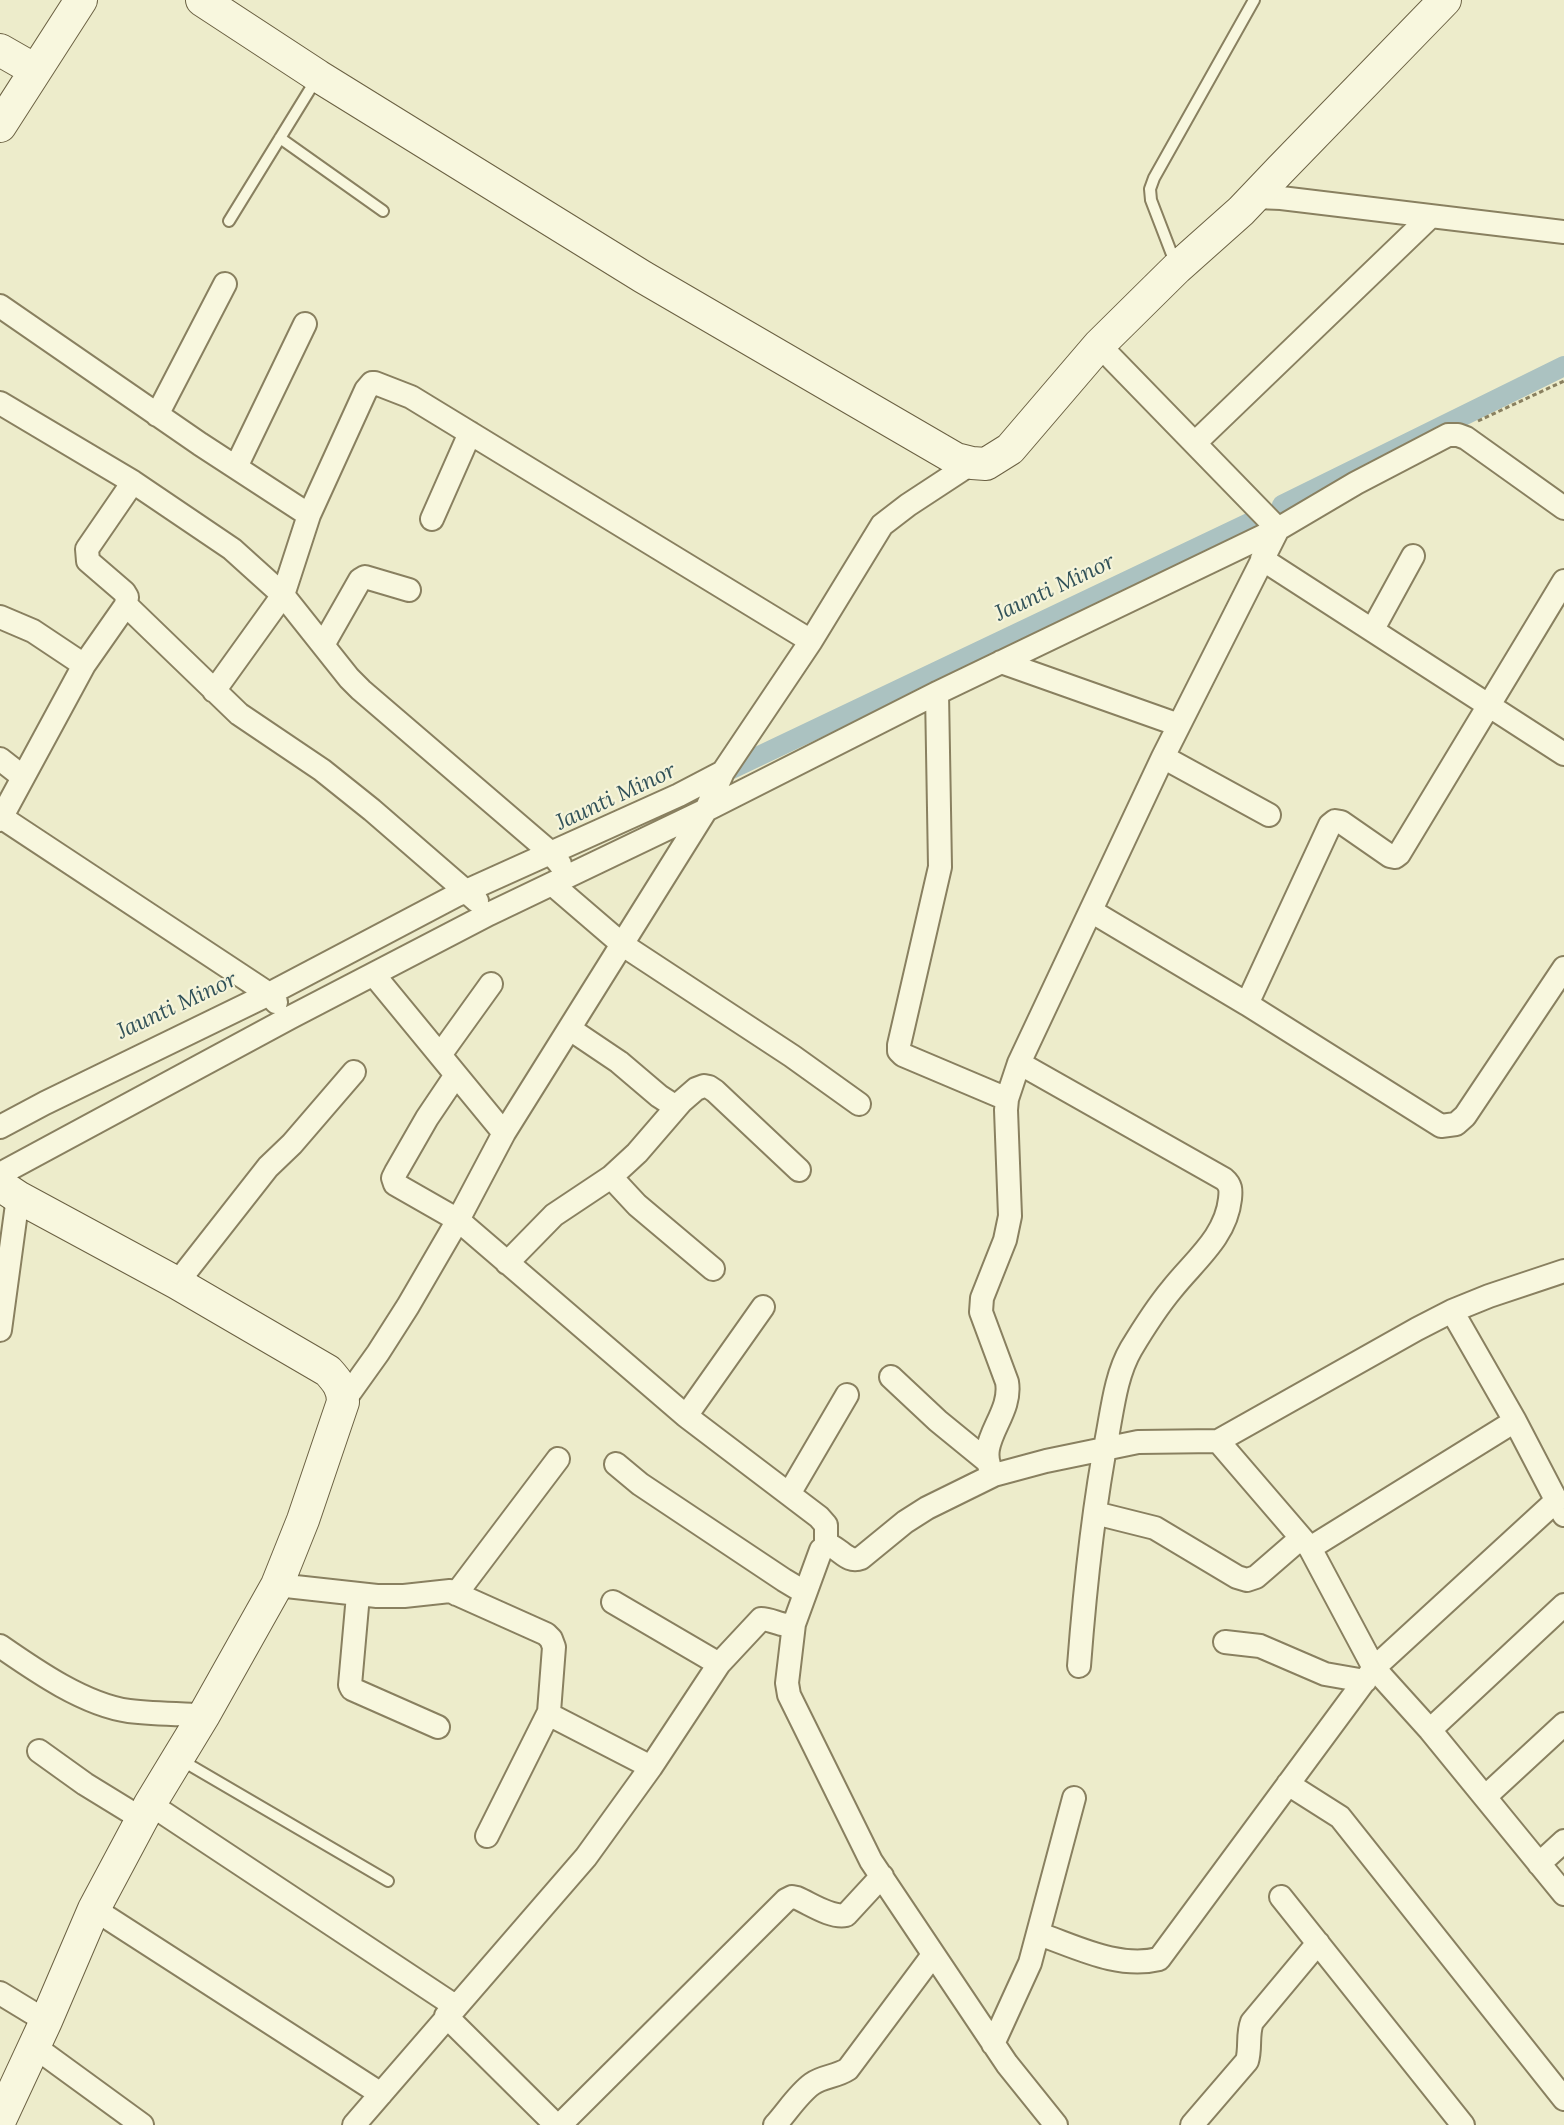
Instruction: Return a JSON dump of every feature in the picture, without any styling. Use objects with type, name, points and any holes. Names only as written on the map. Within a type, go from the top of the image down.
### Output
[{"type":"street","points":[[0,126],[81,0]]},
{"type":"street","points":[[202,0],[318,76],[643,277],[956,459],[972,464],[986,464],[1010,449],[1099,345],[1177,268],[1256,197],[1445,0]]},
{"type":"street","points":[[0,50],[35,70]]},
{"type":"street","points":[[1256,197],[1281,198],[1564,232]]},
{"type":"street","points":[[1196,442],[1430,217]]},
{"type":"street","points":[[158,415],[225,284]]},
{"type":"street","points":[[0,306],[309,515]]},
{"type":"street","points":[[236,466],[305,324]]},
{"type":"street","points":[[1099,345],[1196,442],[1278,529]]},
{"type":"street","points":[[214,691],[283,595],[309,515],[366,390],[375,382],[411,397],[811,641]]},
{"type":"street","points":[[0,403],[133,482],[232,549],[283,595],[361,690],[558,868],[623,945],[792,1056],[859,1104]]},
{"type":"street","points":[[432,519],[470,433]]},
{"type":"street","points":[[0,1127],[45,1103],[280,1006],[374,975],[479,903],[558,868],[716,790],[937,693],[1278,529],[1356,483],[1448,435],[1466,438],[1564,508]]},
{"type":"street","points":[[0,2120],[94,1909],[146,1812],[204,1716],[277,1585],[303,1520],[343,1402],[408,1306],[504,1134],[882,525],[908,505],[972,464]]},
{"type":"street","points":[[133,482],[87,549],[88,561],[124,592],[127,597],[126,605],[84,665],[1,818],[280,1006]]},
{"type":"street","points":[[990,1468],[987,1449],[1009,1393],[981,1312],[982,1298],[1005,1240],[1010,1216],[1007,1099],[1019,1063],[1163,757],[1278,529]]},
{"type":"street","points":[[1373,629],[1413,556]]},
{"type":"street","points":[[1263,559],[1564,754]]},
{"type":"street","points":[[322,645],[360,580],[364,577],[409,590]]},
{"type":"street","points":[[1247,1004],[1330,825],[1335,821],[1341,822],[1390,856],[1399,854],[1564,581]]},
{"type":"street","points":[[126,605],[239,714],[322,770],[479,903]]},
{"type":"street","points":[[0,617],[33,631],[84,665]]},
{"type":"street","points":[[1001,662],[1179,725]]},
{"type":"street","points":[[937,693],[940,867],[899,1051],[903,1055],[1007,1099]]},
{"type":"street","points":[[1163,757],[1269,816]]},
{"type":"street","points":[[0,759],[23,777]]},
{"type":"street","points":[[6,1186],[280,1006],[455,897],[479,903],[558,868],[679,795],[716,790]]},
{"type":"street","points":[[1091,911],[1247,1004],[1441,1126],[1456,1125],[1465,1116],[1564,968]]},
{"type":"street","points":[[374,975],[504,1134]]},
{"type":"street","points":[[440,1055],[491,984]]},
{"type":"street","points":[[570,1029],[620,1062],[659,1096],[676,1107]]},
{"type":"street","points":[[1019,1063],[1224,1179],[1229,1183],[1231,1189],[1229,1208],[1213,1242],[1172,1289],[1130,1349],[1123,1364],[1104,1448],[1087,1567],[1079,1666]]},
{"type":"street","points":[[177,1283],[268,1167],[292,1144],[354,1072]]},
{"type":"street","points":[[456,1076],[427,1118],[393,1178],[396,1185],[458,1220],[686,1416],[819,1517],[826,1525],[826,1547]]},
{"type":"street","points":[[507,1263],[554,1215],[611,1177],[637,1153],[676,1107],[696,1089],[710,1087],[799,1170]]},
{"type":"street","points":[[611,1177],[638,1205],[713,1269]]},
{"type":"street","points":[[6,1186],[328,1371],[339,1383],[343,1393],[343,1402]]},
{"type":"street","points":[[0,1330],[6,1186]]},
{"type":"street","points":[[1056,2125],[993,2044],[871,1861],[789,1695],[787,1683],[794,1624],[821,1550],[831,1546],[855,1561],[905,1522],[990,1468],[1046,1461],[1138,1442],[1218,1441],[1452,1311],[1564,1271]]},
{"type":"street","points":[[686,1416],[763,1307]]},
{"type":"street","points":[[1039,1934],[1113,1959],[1133,1963],[1159,1959],[1370,1675],[1560,1508],[1515,1421],[1452,1311]]},
{"type":"street","points":[[891,1377],[990,1468]]},
{"type":"street","points":[[789,1494],[847,1395]]},
{"type":"street","points":[[1095,1513],[1155,1528],[1238,1577],[1247,1580],[1256,1577],[1306,1543],[1515,1421]]},
{"type":"street","points":[[1218,1441],[1306,1543],[1370,1675],[1430,1730],[1564,1894]]},
{"type":"street","points":[[456,1594],[558,1459]]},
{"type":"street","points":[[616,1464],[640,1484],[804,1592]]},
{"type":"street","points":[[277,1585],[358,1595],[404,1596],[450,1591],[546,1634],[551,1639],[554,1647],[549,1712],[487,1836]]},
{"type":"street","points":[[358,1595],[350,1686],[352,1689],[438,1727]]},
{"type":"street","points":[[613,1602],[719,1664]]},
{"type":"street","points":[[1430,1730],[1564,1605]]},
{"type":"street","points":[[354,2125],[586,1857],[651,1767],[719,1664],[761,1619],[774,1620],[786,1626],[794,1624]]},
{"type":"street","points":[[1225,1642],[1260,1646],[1324,1674],[1370,1675]]},
{"type":"street","points":[[0,1646],[42,1675],[102,1704],[128,1711],[204,1716]]},
{"type":"street","points":[[549,1712],[554,1717],[651,1767]]},
{"type":"street","points":[[1485,1797],[1564,1724]]},
{"type":"street","points":[[39,1751],[85,1784],[146,1812],[451,2011],[558,2125],[786,1900],[792,1897],[797,1898],[842,1916],[846,1915],[882,1876]]},
{"type":"street","points":[[1288,1784],[1340,1816],[1564,2099]]},
{"type":"street","points":[[993,2044],[1030,1963],[1074,1798]]},
{"type":"street","points":[[1539,1863],[1564,1841]]},
{"type":"street","points":[[1281,1896],[1463,2125]]},
{"type":"street","points":[[94,1909],[381,2094]]},
{"type":"street","points":[[1192,2125],[1247,2061],[1250,2048],[1248,2033],[1252,2022],[1318,1943]]},
{"type":"street","points":[[776,2125],[810,2085],[821,2079],[839,2075],[848,2069],[933,1955]]},
{"type":"street","points":[[0,1993],[40,2034],[142,2125]]},
{"type":"lane","points":[[1177,268],[1151,200],[1150,189],[1254,0]]},
{"type":"lane","points":[[229,221],[318,76]]},
{"type":"lane","points":[[280,138],[383,211]]},
{"type":"lane","points":[[178,1759],[388,1881]]},
{"type":"path","points":[[1448,435],[1564,381]]},
{"type":"waterway","name":"Jaunti Minor","points":[[1282,505],[1564,366]]},
{"type":"waterway","name":"Jaunti Minor","points":[[719,775],[1253,521]]}]
